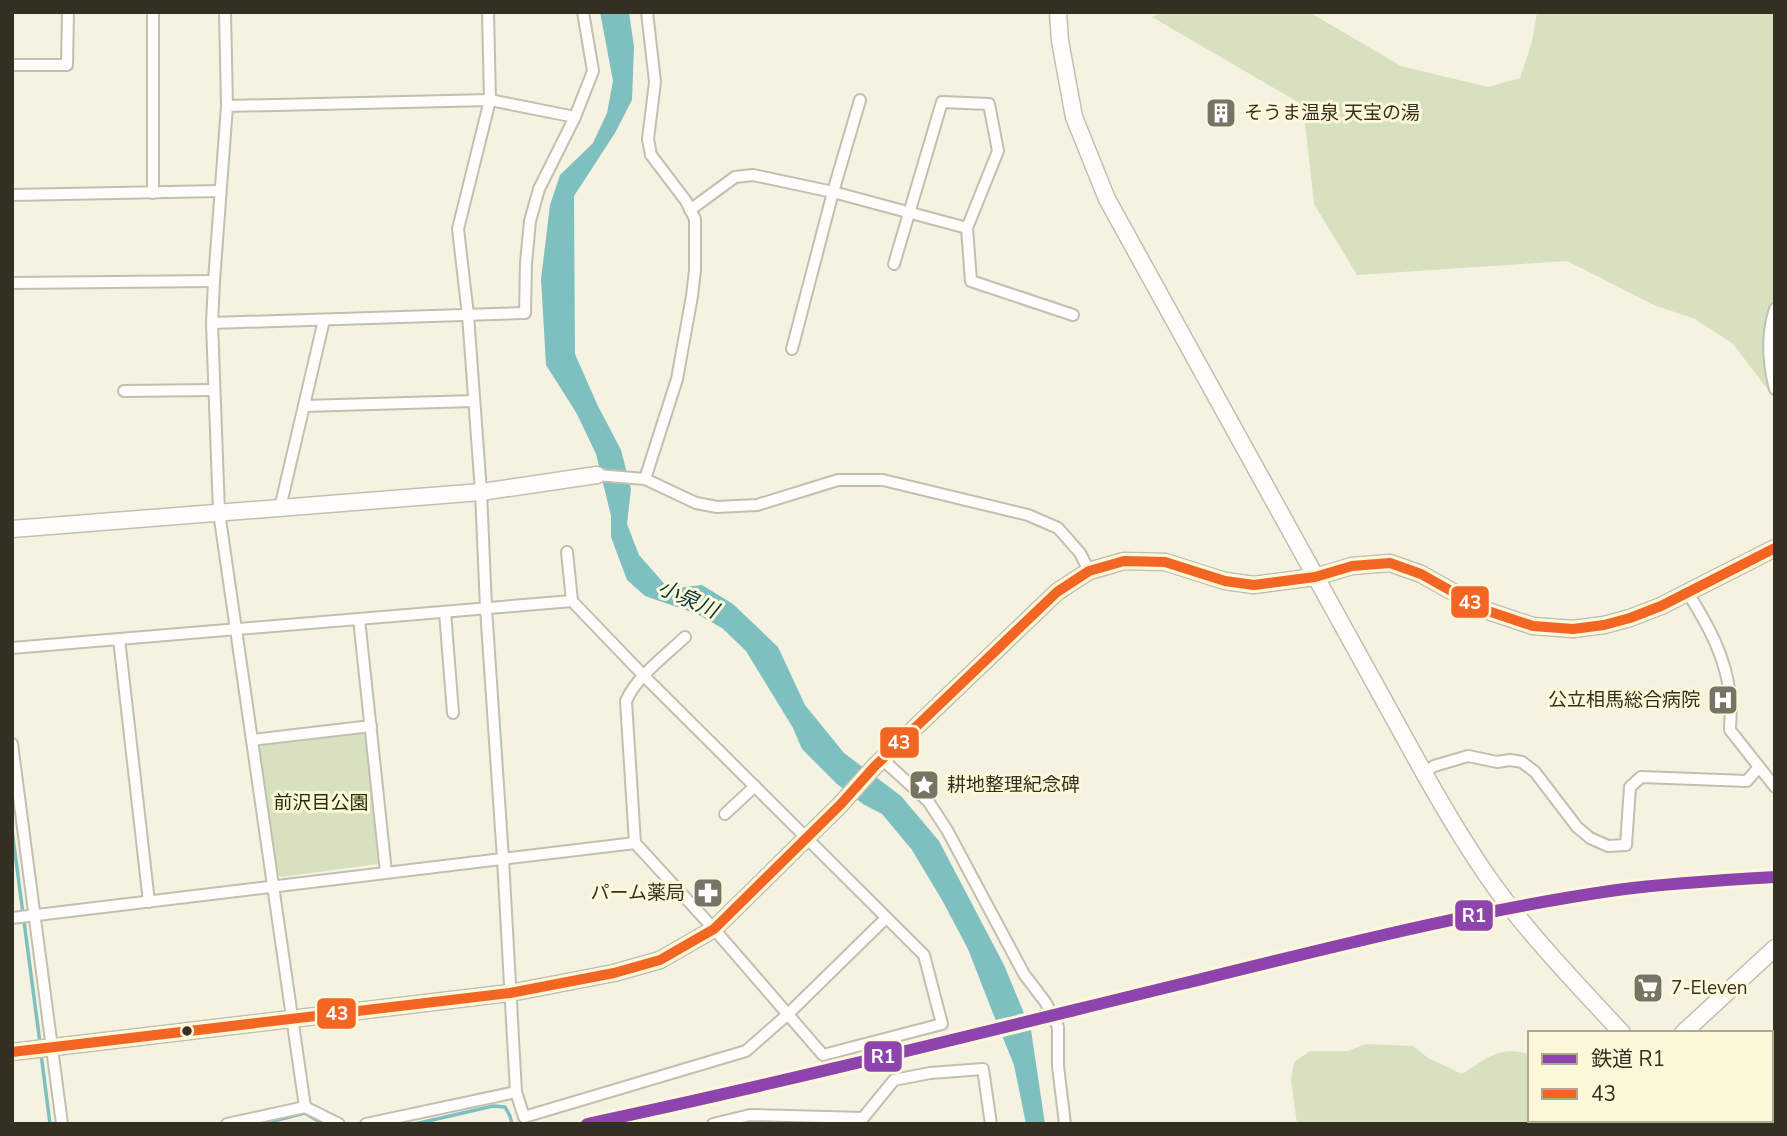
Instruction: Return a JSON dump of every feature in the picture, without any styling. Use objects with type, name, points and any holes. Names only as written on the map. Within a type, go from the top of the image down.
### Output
[{"type":"main road","points":[[1058,12],[1060,41],[1074,117],[1107,199],[1315,577],[1461,837],[1496,888],[1578,986],[1620,1031]]},
{"type":"main road","points":[[12,530],[481,492],[597,475]]},
{"type":"main road","points":[[12,1052],[510,993],[614,973],[660,960],[713,929],[841,804],[878,763],[1056,592],[1090,570],[1124,561],[1165,562],[1225,581],[1254,585],[1315,577],[1352,566],[1390,563],[1420,574],[1485,610],[1533,626],[1573,629],[1604,625],[1661,606],[1775,548]]},
{"type":"main road","points":[[1684,1031],[1775,948]]},
{"type":"street","points":[[12,65],[67,65],[68,12]]},
{"type":"street","points":[[153,12],[153,193]]},
{"type":"street","points":[[225,12],[227,106],[212,323],[219,513],[305,1107]]},
{"type":"street","points":[[488,12],[489,100],[458,229],[468,315],[481,492],[516,1092],[524,1117],[746,1051],[787,1015],[886,918]]},
{"type":"street","points":[[212,323],[525,313],[530,220],[540,189],[575,117],[593,71],[583,12]]},
{"type":"street","points":[[642,478],[677,379],[695,270],[695,219],[686,201],[651,155],[648,139],[654,82],[647,12]]},
{"type":"street","points":[[227,106],[489,100],[575,117]]},
{"type":"street","points":[[792,349],[860,100]]},
{"type":"street","points":[[894,264],[942,102],[989,104],[998,151],[967,228],[971,281],[1073,314]]},
{"type":"street","points":[[691,209],[735,177],[753,175],[833,192],[967,228]]},
{"type":"street","points":[[12,195],[220,191]]},
{"type":"street","points":[[12,283],[214,281]]},
{"type":"street","points":[[1775,309],[1770,324],[1768,353],[1775,389]]},
{"type":"street","points":[[280,508],[324,320]]},
{"type":"street","points":[[124,391],[215,390]]},
{"type":"street","points":[[304,406],[474,401]]},
{"type":"street","points":[[597,475],[642,478],[696,503],[717,507],[757,505],[838,480],[883,480],[1028,514],[1058,528],[1080,553],[1090,570]]},
{"type":"street","points":[[567,552],[572,601],[644,676],[924,955],[942,1024],[823,1055],[635,842],[626,701],[644,676],[685,637]]},
{"type":"street","points":[[1688,593],[1704,617],[1720,651],[1731,697],[1730,730],[1775,787]]},
{"type":"street","points":[[12,648],[572,601]]},
{"type":"street","points":[[445,612],[453,713]]},
{"type":"street","points":[[359,619],[386,872]]},
{"type":"street","points":[[119,639],[149,902]]},
{"type":"street","points":[[252,740],[370,726]]},
{"type":"street","points":[[12,744],[24,917],[44,1049],[61,1124]]},
{"type":"street","points":[[1424,773],[1434,766],[1468,756],[1497,762],[1522,762],[1535,772],[1577,827],[1590,838],[1608,846],[1626,845],[1630,787],[1641,777],[1746,781],[1758,768]]},
{"type":"street","points":[[878,763],[928,801],[947,830],[1024,974],[1046,1003],[1058,1027],[1058,1066],[1065,1124]]},
{"type":"street","points":[[725,814],[755,786]]},
{"type":"street","points":[[24,917],[635,842]]},
{"type":"street","points":[[713,1124],[750,1115],[863,1118],[894,1080],[930,1073],[983,1069],[991,1124]]},
{"type":"street","points":[[366,1124],[516,1092]]},
{"type":"street","points":[[227,1124],[305,1107],[339,1124]]},
{"type":"green space","points":[[1163,12],[1309,12],[1401,66],[1488,87],[1520,78],[1532,42],[1537,12],[1775,12],[1775,399],[1733,344],[1695,319],[1654,305],[1567,261],[1357,275],[1314,204],[1303,105],[1152,17]]},
{"type":"green space","name":"前沢目公園","points":[[362,732],[367,736],[380,857],[378,864],[281,877],[277,874],[259,749],[265,743]]},
{"type":"green space","points":[[1366,1044],[1413,1046],[1428,1058],[1462,1074],[1486,1058],[1502,1052],[1528,1054],[1528,1122],[1572,1122],[1297,1124],[1291,1080],[1294,1062],[1310,1051],[1348,1051]]},
{"type":"water","name":"小泉川","points":[[600,12],[629,12],[634,47],[632,100],[615,133],[574,196],[575,354],[621,450],[631,489],[627,524],[639,555],[669,589],[702,585],[733,604],[778,647],[805,705],[844,753],[901,796],[939,841],[1004,965],[1031,1030],[1045,1124],[1026,1124],[1014,1065],[968,949],[912,850],[882,814],[863,804],[837,784],[802,749],[793,728],[746,651],[722,628],[697,614],[645,596],[627,580],[611,537],[611,516],[596,454],[577,414],[546,365],[541,279],[550,205],[560,175],[593,143],[607,113],[613,81]]},
{"type":"waterway","points":[[12,830],[40,1043]]},
{"type":"waterway","points":[[41,1054],[50,1124]]},
{"type":"waterway","points":[[415,1124],[493,1106],[505,1107],[512,1124]]},
{"type":"waterway","points":[[262,1124],[305,1113],[323,1124]]},
{"type":"rail line","name":"R1","points":[[587,1124],[810,1074],[1452,920],[1617,890],[1775,877]]},
{"type":"transit line","name":"43","points":[[12,1052],[510,993],[614,973],[660,960],[714,929],[841,804],[875,766],[1057,592],[1089,571],[1124,561],[1165,562],[1225,581],[1254,585],[1315,577],[1352,566],[1390,563],[1421,574],[1485,610],[1533,626],[1573,629],[1604,625],[1661,606],[1775,548]]},
{"type":"place","name":"そうま温泉 天宝の湯","points":[[1221,113]]},
{"type":"place","name":"公立相馬総合病院","points":[[1723,700]]},
{"type":"place","name":"耕地整理紀念碑","points":[[924,785]]},
{"type":"place","name":"パーム薬局","points":[[708,893]]},
{"type":"place","name":"7-Eleven","points":[[1648,988]]}]
